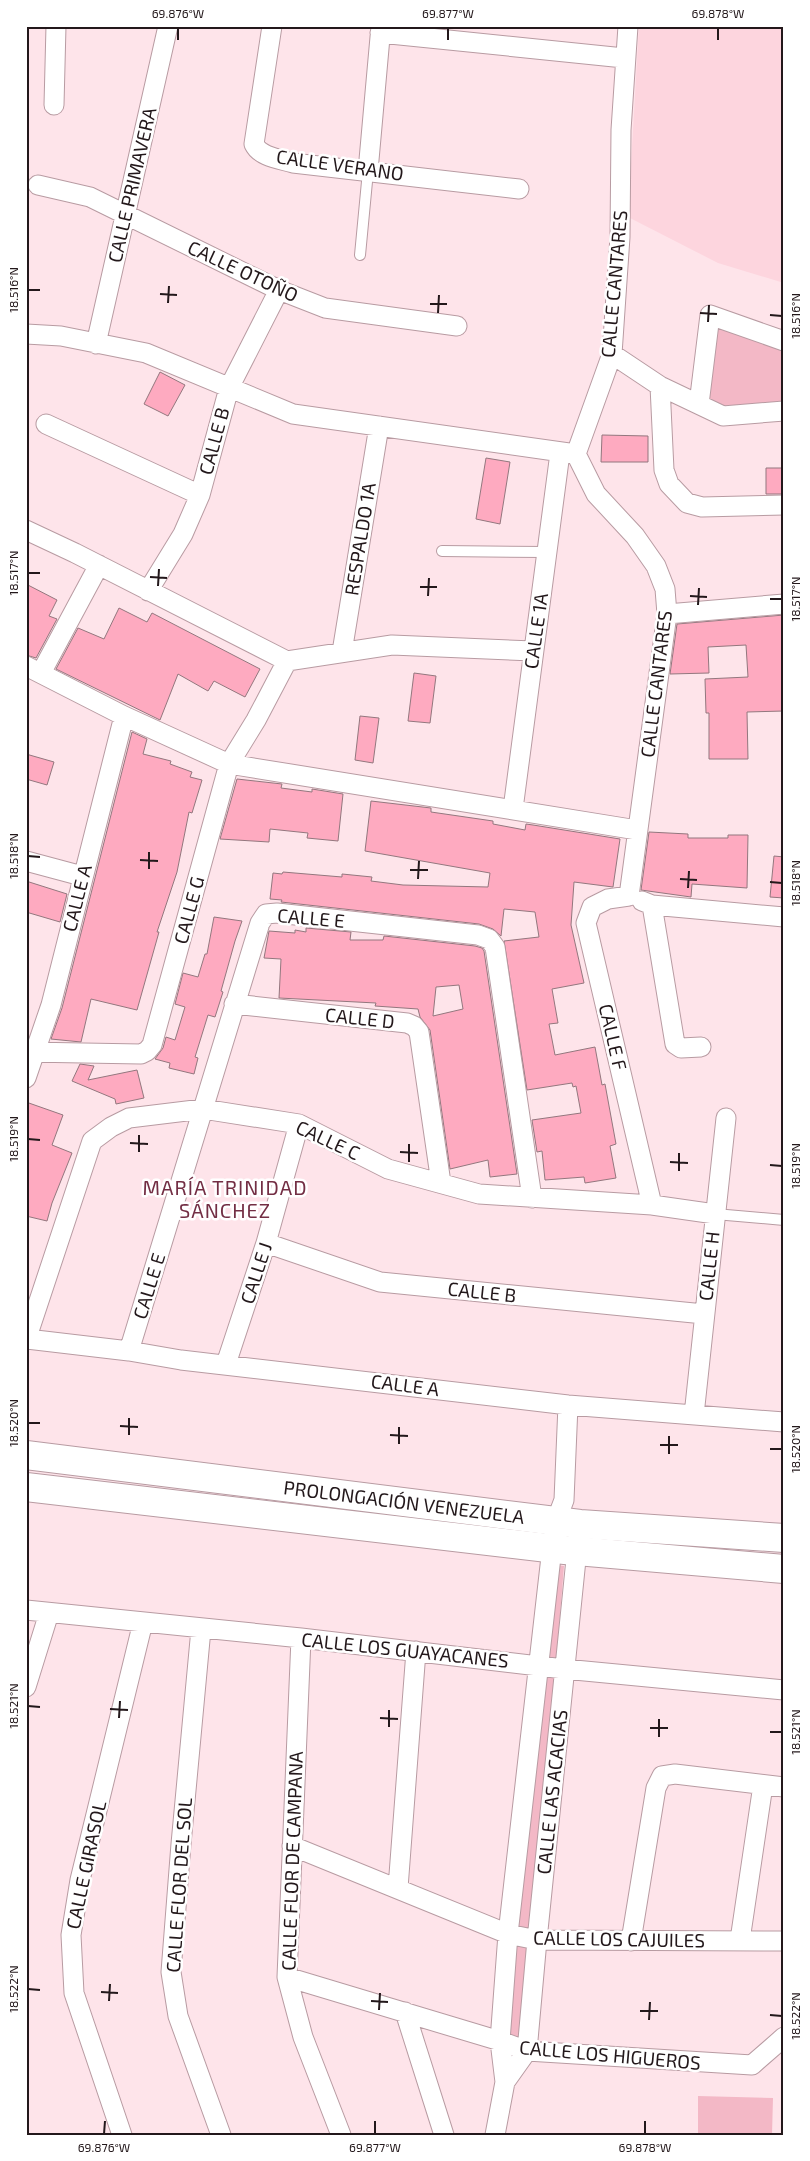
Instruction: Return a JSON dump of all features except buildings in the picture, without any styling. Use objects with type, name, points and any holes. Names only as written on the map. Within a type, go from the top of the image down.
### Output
[{"type":"street","points":[[54,105],[56,26]]},
{"type":"street","name":"CALLE PRIMAVERA","points":[[96,344],[168,26]]},
{"type":"street","name":"CALLE VERANO","points":[[272,26],[254,144],[257,150],[293,163],[519,189]]},
{"type":"street","name":"CALLE CANTARES","points":[[628,26],[624,58],[620,237],[612,354],[568,454],[596,494],[635,536],[656,566],[665,589],[667,614],[629,896]]},
{"type":"street","points":[[368,171],[380,30],[624,58]]},
{"type":"street","name":"CALLE OTOÑO","points":[[38,185],[90,196],[278,290],[326,308],[457,326]]},
{"type":"street","name":"CALLE B","points":[[148,591],[176,547],[200,495],[229,388],[278,290]]},
{"type":"street","points":[[699,404],[710,315],[784,341]]},
{"type":"street","points":[[26,334],[62,336],[146,353],[293,414],[568,454]]},
{"type":"street","points":[[612,354],[660,386],[723,416],[784,411]]},
{"type":"street","points":[[660,386],[664,470],[669,484],[687,503],[702,507],[784,506]]},
{"type":"street","points":[[46,424],[200,495]]},
{"type":"street","name":"RESPALDO 1A","points":[[342,652],[379,426]]},
{"type":"street","name":"CALLE 1A","points":[[512,809],[547,552],[568,454]]},
{"type":"street","points":[[26,530],[288,661],[392,645],[534,651]]},
{"type":"street","points":[[99,565],[34,669],[124,716],[229,764],[637,830]]},
{"type":"street","points":[[667,614],[784,604]]},
{"type":"street","name":"CALLE G","points":[[31,1052],[141,1054],[152,1045],[229,764],[256,720],[288,661]]},
{"type":"street","name":"CALLE A","points":[[26,1078],[31,1052],[51,1005],[82,876],[124,716]]},
{"type":"street","points":[[26,861],[82,876]]},
{"type":"street","points":[[629,896],[652,905],[784,918]]},
{"type":"street","name":"CALLE F","points":[[629,896],[608,899],[592,907],[586,923],[652,1206]]},
{"type":"street","points":[[652,905],[675,1044],[681,1048],[701,1047]]},
{"type":"street","name":"CALLE E","points":[[129,1351],[234,1004],[260,923],[266,914],[277,913],[478,935],[489,939],[495,947],[532,1198]]},
{"type":"street","name":"CALLE D","points":[[234,1004],[407,1023],[414,1026],[419,1032],[441,1183]]},
{"type":"street","name":"CALLE C","points":[[26,1340],[92,1141],[111,1126],[129,1118],[203,1109],[299,1124],[388,1169],[479,1194],[652,1206],[715,1214]]},
{"type":"street","name":"CALLE H","points":[[694,1415],[726,1118]]},
{"type":"street","name":"CALLE J","points":[[226,1364],[266,1243],[299,1124]]},
{"type":"street","name":"CALLE B","points":[[266,1243],[380,1282],[704,1314]]},
{"type":"street","name":"CALLE A","points":[[26,1340],[568,1405],[784,1422]]},
{"type":"street","name":"CALLE LAS ACACIAS","points":[[505,2082],[527,2051],[564,1669],[568,1405]]},
{"type":"street","name":"PROLONGACIÓN VENEZUELA","points":[[26,1455],[784,1538]]},
{"type":"street","name":"PROLONGACIÓN VENEZUELA","points":[[26,1486],[565,1550],[784,1569]]},
{"type":"street","name":"CALLE LAS ACACIAS","points":[[494,2135],[505,2082],[500,2041],[508,1934],[539,1665],[565,1550],[567,1515]]},
{"type":"street","name":"CALLE LOS GUAYACANES","points":[[26,1610],[301,1638],[564,1669],[784,1690]]},
{"type":"street","points":[[26,1687],[49,1613]]},
{"type":"street","name":"CALLE GIRASOL","points":[[122,2135],[74,1993],[71,1935],[80,1880],[143,1622]]},
{"type":"street","name":"CALLE FLOR DEL SOL","points":[[202,1629],[181,1844],[171,1972],[178,2016],[221,2135]]},
{"type":"street","name":"CALLE FLOR DE CAMPANA","points":[[301,1638],[287,1977],[303,2037],[341,2135]]},
{"type":"street","points":[[398,1888],[416,1651]]},
{"type":"street","points":[[631,1940],[656,1788],[662,1776],[674,1774],[784,1787]]},
{"type":"street","points":[[740,1940],[763,1785]]},
{"type":"street","name":"CALLE LOS CAJUILES","points":[[292,1846],[508,1934],[537,1940],[784,1941]]},
{"type":"street","name":"CALLE LOS HIGUEROS","points":[[287,1977],[500,2041],[527,2051],[752,2065],[784,2037]]},
{"type":"street","points":[[405,2012],[444,2135]]},
{"type":"lane","points":[[360,255],[368,171]]},
{"type":"lane","points":[[442,551],[547,552]]},
{"type":"lane","points":[[715,1214],[784,1220]]},
{"type":"shaded area","points":[[639,26],[784,26],[784,283],[718,263],[628,217]]},
{"type":"shaded area","points":[[710,316],[784,344],[784,407],[725,412],[703,402]]},
{"type":"shaded area","points":[[545,1563],[564,1566],[525,2048],[502,2043]]},
{"type":"shaded area","points":[[698,2096],[773,2098],[772,2135],[698,2135]]},
{"type":"district","name":"MARÍA TRINIDAD SÁNCHEZ","points":[[225,1200]]}]
